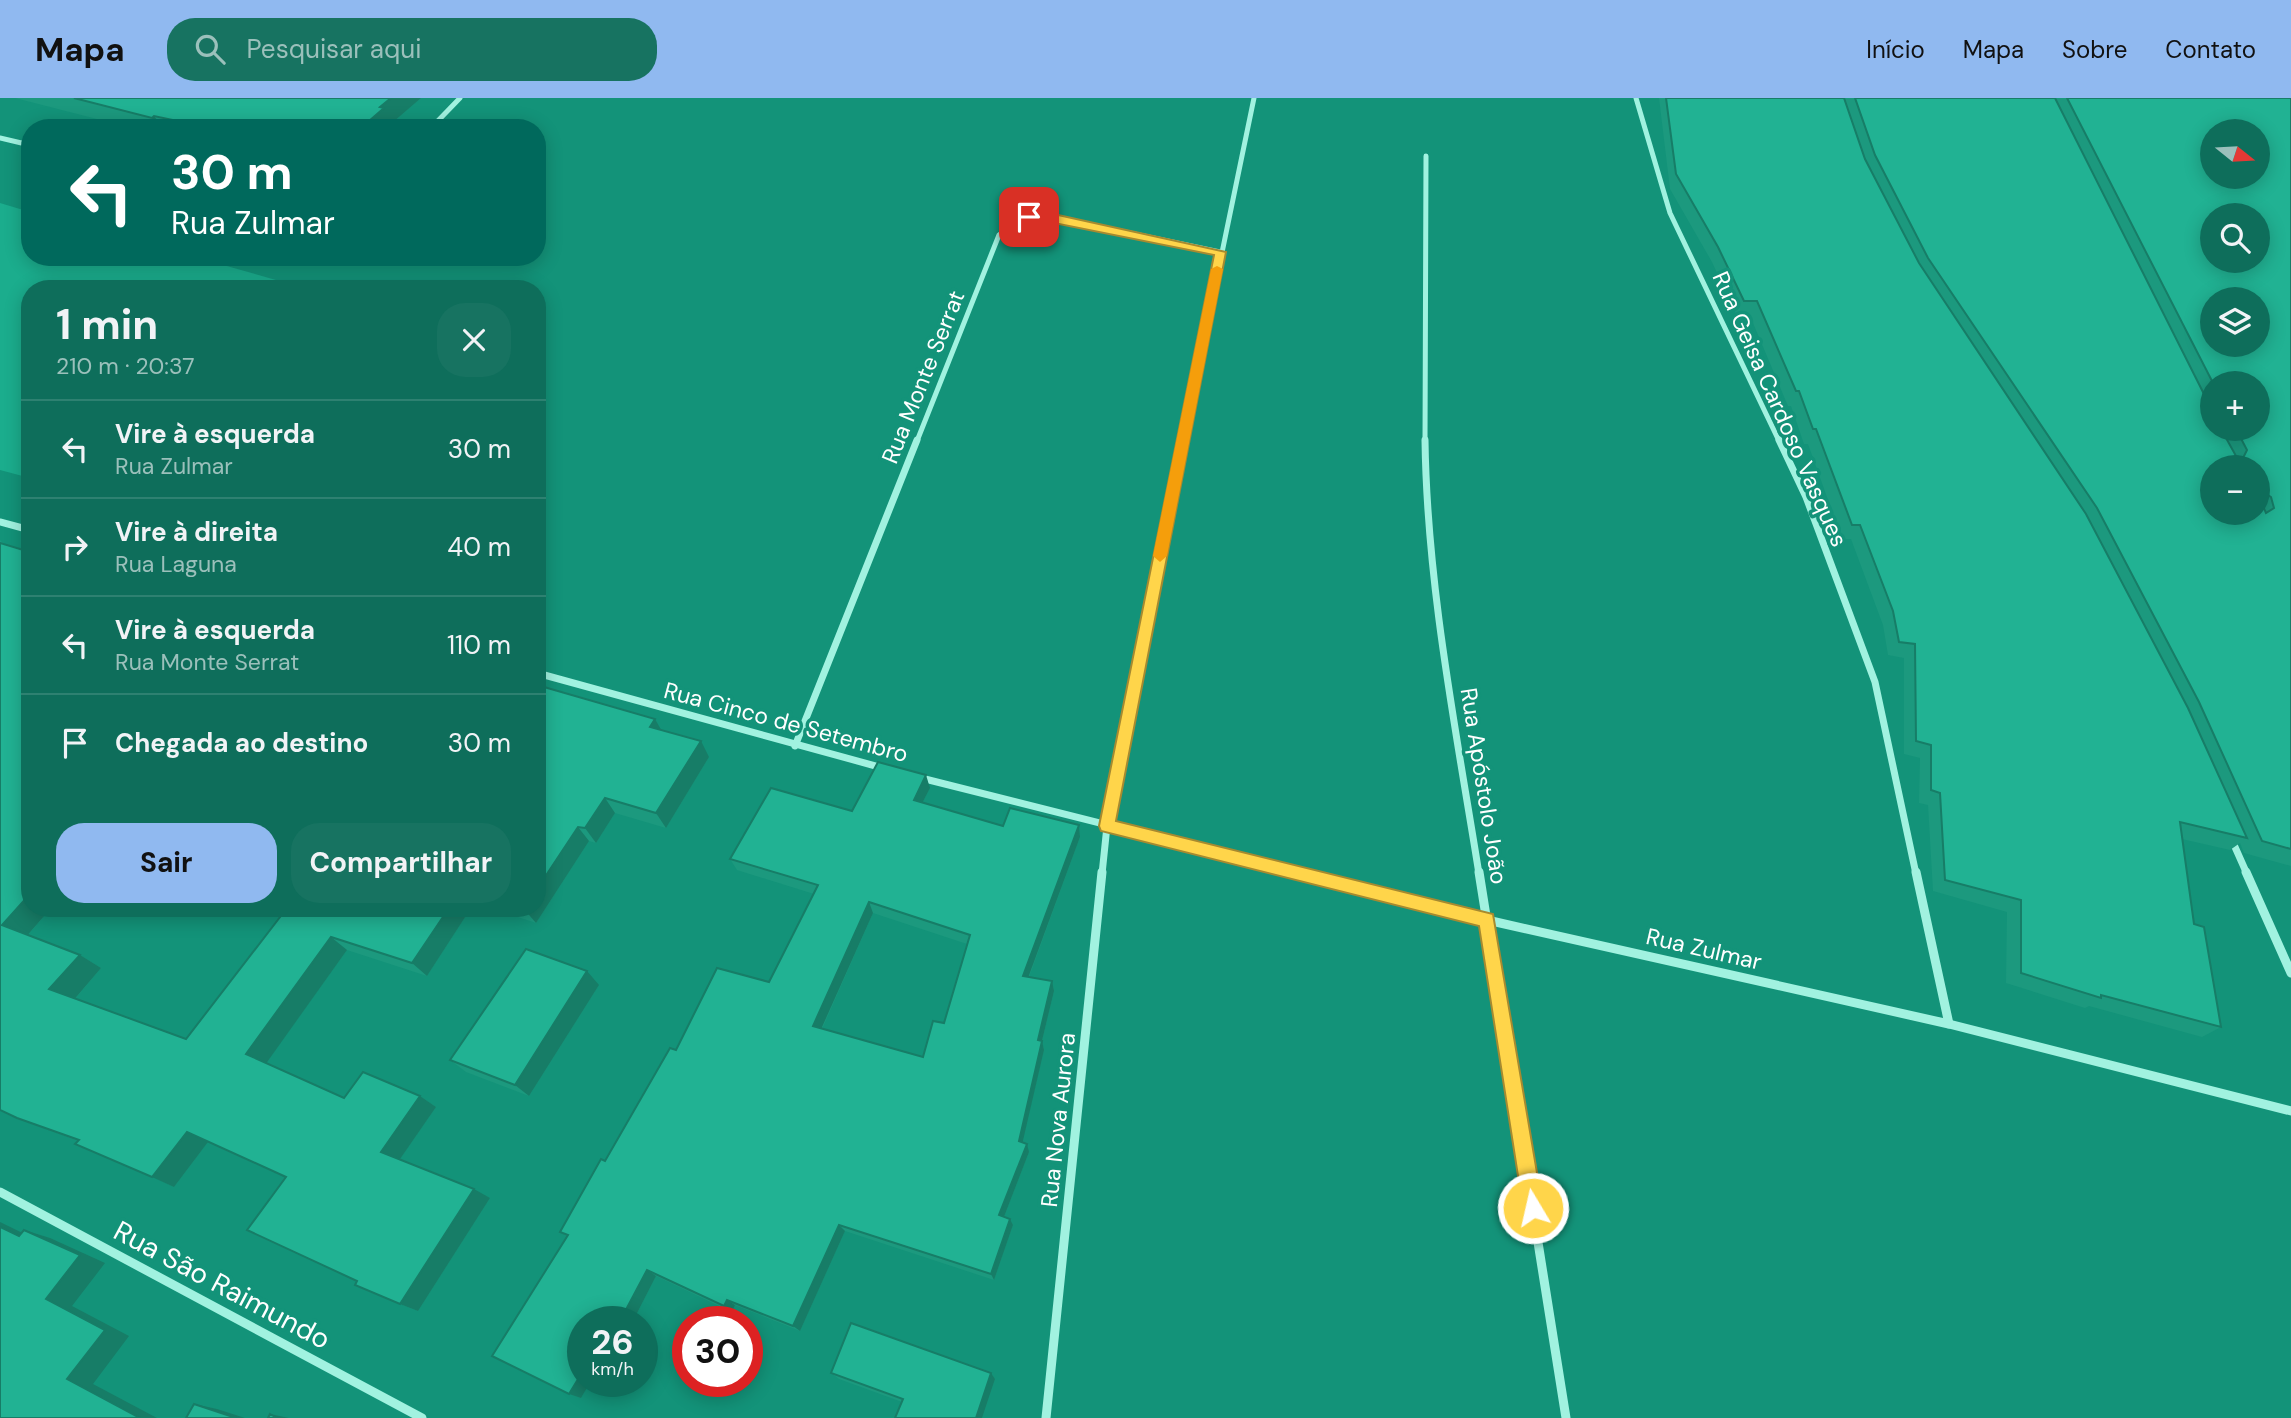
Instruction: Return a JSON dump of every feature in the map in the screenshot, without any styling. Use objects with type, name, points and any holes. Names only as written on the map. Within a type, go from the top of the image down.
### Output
[{"type":"street","points":[[440,119],[460,98]]},
{"type":"street","name":"Rua Nova Aurora","points":[[1046,1418],[1107,826],[1220,252],[1254,98]]},
{"type":"street","name":"Rua Geisa Cardoso Vasques","points":[[1636,98],[1670,213],[1806,496],[1875,682],[1949,1024]]},
{"type":"street","points":[[0,138],[21,143]]},
{"type":"street","name":"Rua Apóstolo João","points":[[1426,156],[1423,321],[1426,514],[1447,674],[1566,1418]]},
{"type":"street","name":"Rua Monte Serrat","points":[[795,746],[999,235],[1011,224],[1029,217],[1049,216],[1220,252]]},
{"type":"street","points":[[0,522],[21,528]]},
{"type":"street","name":"Rua Cinco de Setembro","points":[[546,676],[886,769]]},
{"type":"street","name":"Rua Cinco de Setembro","points":[[912,776],[1107,826]]},
{"type":"street","name":"Rua Zulmar","points":[[1107,826],[1487,920],[1949,1024],[2291,1111]]},
{"type":"street","points":[[2229,833],[2291,973]]},
{"type":"street","name":"Rua São Raimundo","points":[[0,1192],[422,1418]]},
{"type":"green space","points":[[0,203],[21,209],[21,266],[227,266],[276,280],[21,280],[21,476],[0,470]]},
{"type":"building","points":[[74,98],[391,98],[371,119],[152,118]]},
{"type":"building","points":[[1666,98],[1844,98],[1865,159],[1919,263],[2086,514],[2188,708],[2247,838],[2180,822],[2194,924],[2204,927],[2221,1027],[2101,995],[2101,998],[2021,973],[2021,900],[1945,880],[1940,793],[1931,790],[1931,745],[1916,741],[1915,644],[1899,642],[1893,611],[1860,525],[1852,525],[1816,429],[1813,429],[1799,391],[1796,391],[1757,301],[1744,301],[1718,247],[1676,174]]},
{"type":"building","points":[[1855,98],[2055,98],[2200,386],[2200,441],[2228,441],[2235,455],[2200,455],[2200,525],[2270,525],[2270,510],[2274,508],[2270,496],[2270,455],[2244,455],[2247,450],[2242,441],[2270,441],[2270,371],[2207,371],[2067,98],[2291,98],[2291,849],[2262,841],[2199,702],[2097,508],[1928,258],[1875,155]]},
{"type":"building","points":[[0,543],[21,549],[21,904],[2,925],[80,955],[49,989],[186,1039],[280,917],[443,917],[412,963],[331,937],[246,1054],[344,1098],[363,1072],[420,1096],[381,1152],[474,1189],[400,1304],[355,1285],[357,1281],[247,1230],[286,1177],[187,1132],[152,1177],[75,1144],[79,1140],[0,1110]]},
{"type":"building","points":[[546,688],[655,719],[650,727],[701,741],[656,813],[605,798],[585,828],[578,827],[546,875]]},
{"type":"building","points":[[878,762],[926,775],[914,800],[1003,826],[1010,808],[1079,825],[1023,976],[1052,981],[1038,1040],[1042,1041],[1019,1141],[1027,1144],[999,1215],[1010,1219],[991,1274],[839,1225],[793,1326],[763,1314],[763,1306],[742,1306],[727,1300],[724,1306],[647,1270],[628,1306],[567,1306],[567,1393],[492,1356],[568,1235],[560,1232],[601,1159],[605,1161],[670,1048],[676,1050],[717,968],[769,982],[818,885],[730,859],[771,788],[852,811]],"holes":[[[869,902],[970,935],[944,1023],[933,1021],[923,1057],[813,1026]]]},
{"type":"building","points":[[526,949],[587,971],[515,1085],[450,1060]]},
{"type":"building","points":[[0,1227],[19,1236],[24,1230],[80,1255],[46,1299],[105,1330],[67,1379],[140,1418],[0,1418]]},
{"type":"building","points":[[851,1323],[991,1373],[976,1418],[895,1418],[903,1399],[831,1373]]},
{"type":"building","points":[[194,1404],[236,1418],[186,1418]]},
{"type":"slow traffic","points":[[1160,556],[1217,269]]},
{"type":"route","points":[[1029,217],[1049,216],[1220,252],[1107,826],[1487,920],[1533,1208]]}]
